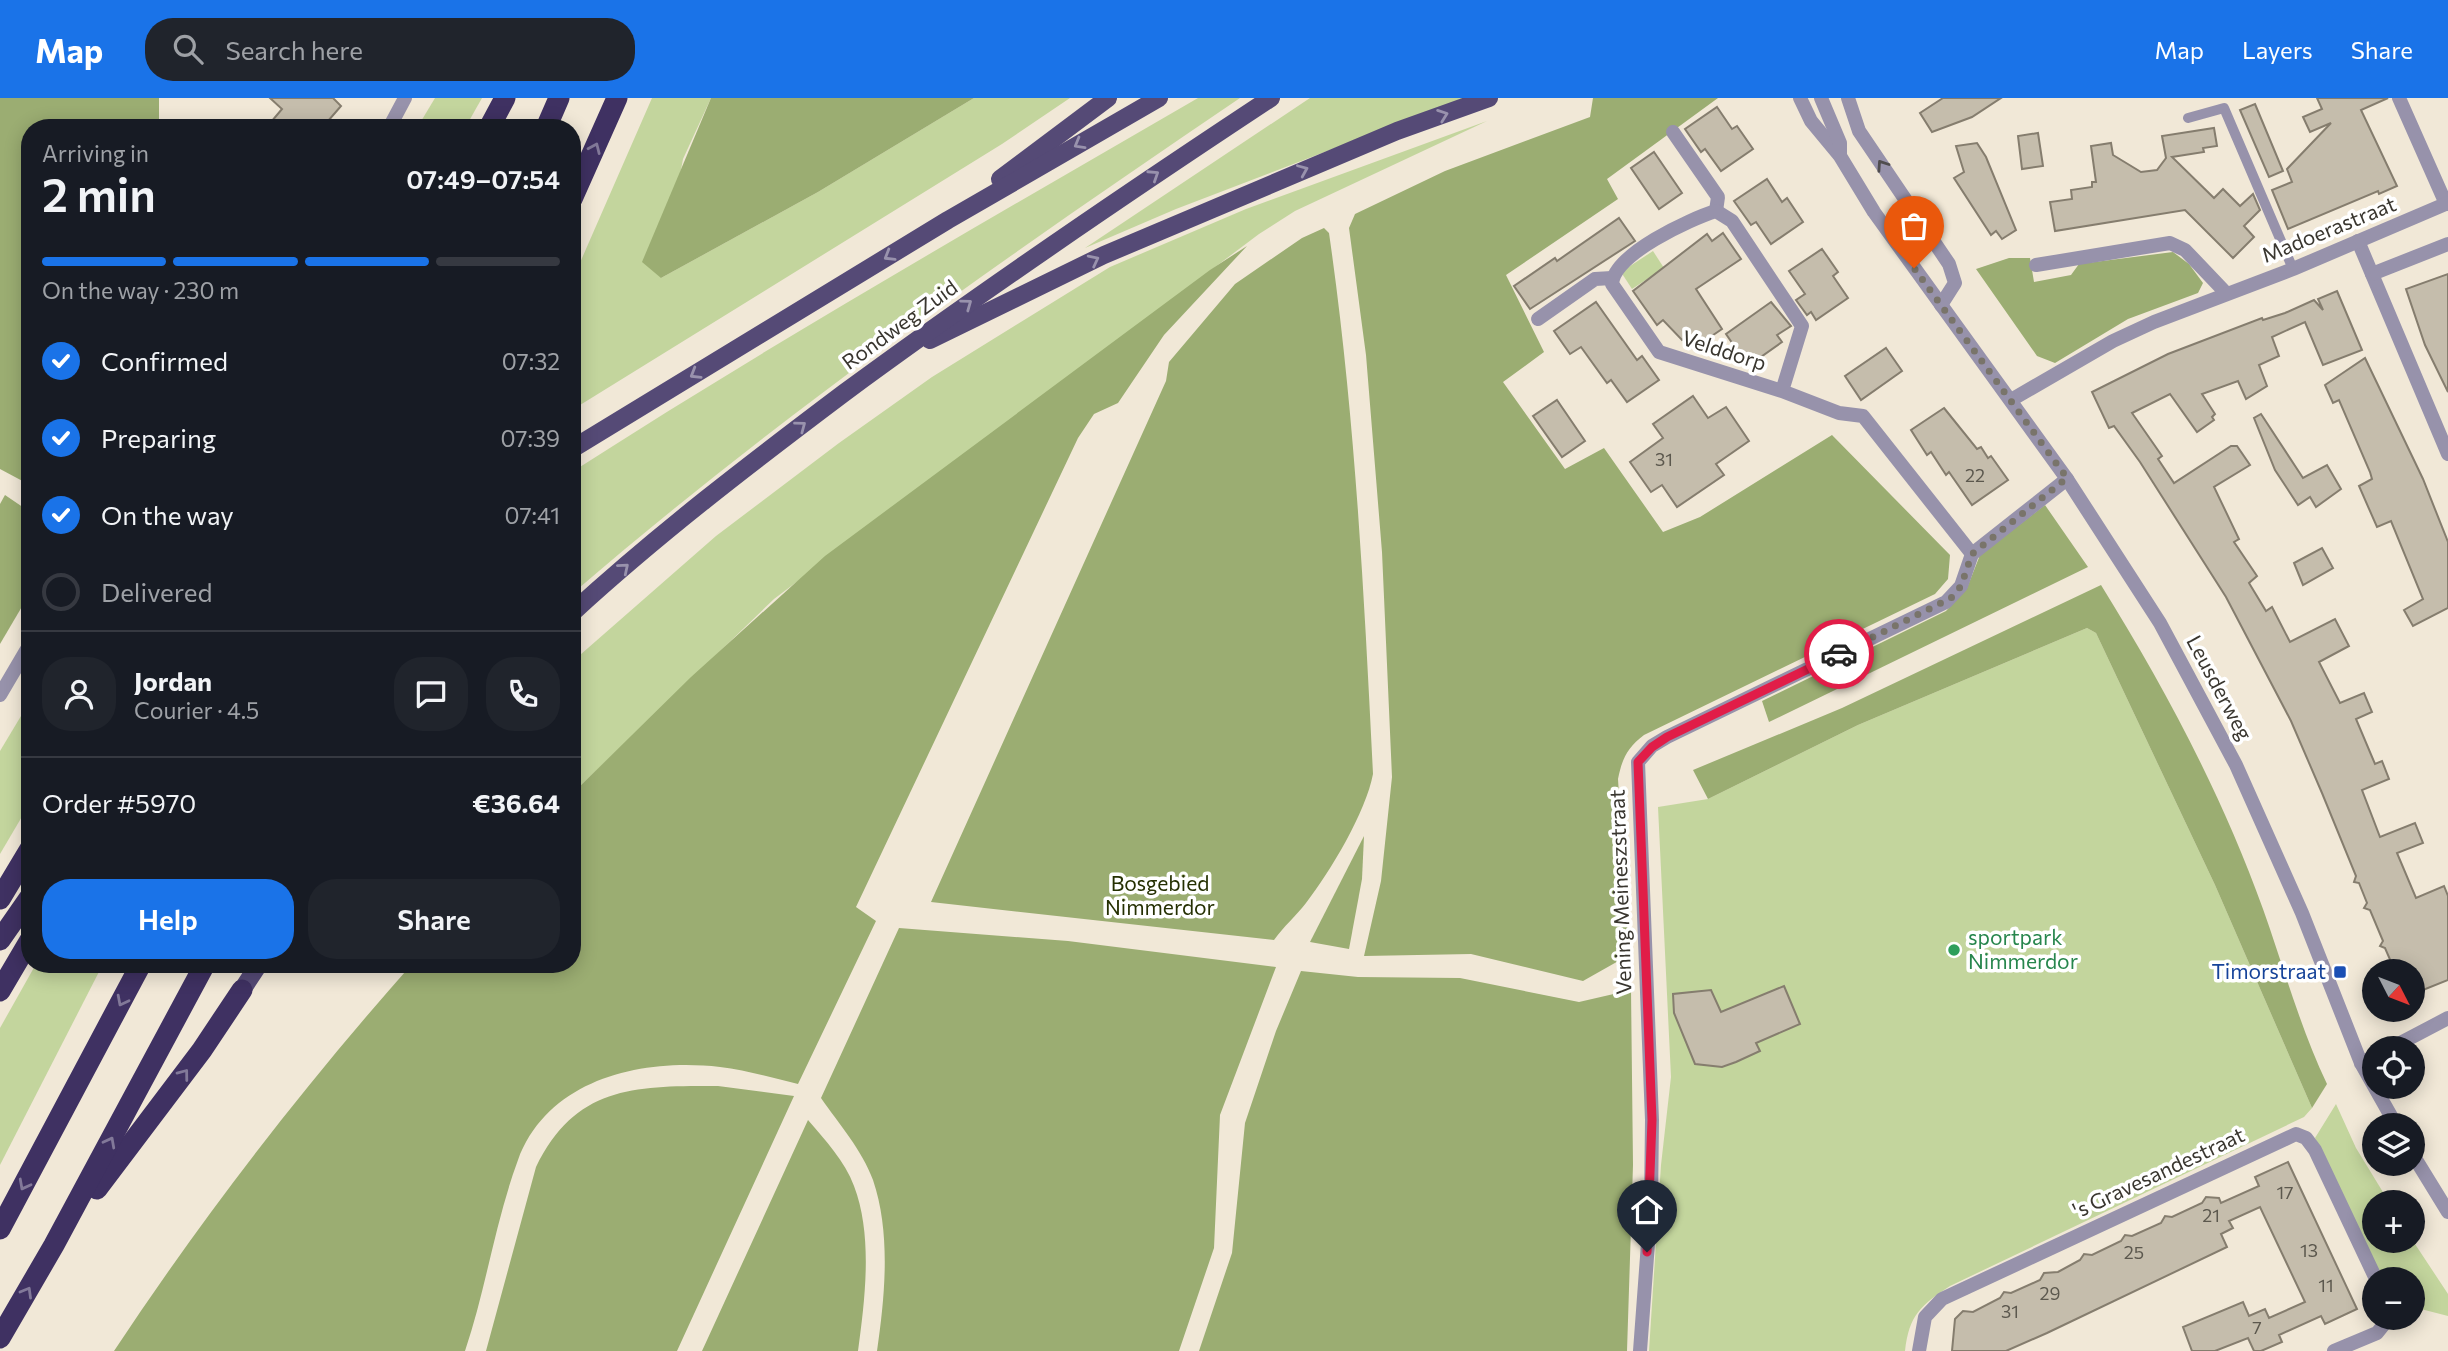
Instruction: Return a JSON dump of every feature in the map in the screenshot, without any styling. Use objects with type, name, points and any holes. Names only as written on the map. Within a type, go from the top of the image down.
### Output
[{"type":"highway","points":[[494,119],[505,98]]},
{"type":"highway","points":[[550,119],[559,98]]},
{"type":"highway","points":[[581,178],[617,98]]},
{"type":"highway","points":[[0,899],[21,864]]},
{"type":"highway","points":[[0,940],[21,910]]},
{"type":"highway","points":[[0,991],[21,955]]},
{"type":"highway","points":[[0,1230],[136,973]]},
{"type":"highway","points":[[0,1338],[54,1245],[200,973]]},
{"type":"highway","points":[[54,1245],[202,1050],[242,990]]},
{"type":"main road","points":[[948,220],[1108,98]]},
{"type":"main road","points":[[581,444],[948,220],[1160,98]]},
{"type":"main road","name":"Rondweg Zuid","points":[[581,605],[714,492],[892,358],[1091,218],[1272,98]]},
{"type":"main road","points":[[892,358],[1104,255],[1397,131],[1489,98]]},
{"type":"main road","points":[[242,990],[253,973]]},
{"type":"street","points":[[393,119],[405,98]]},
{"type":"street","name":"Leusderweg","points":[[1800,98],[1811,121],[1840,156],[1874,212],[2067,478],[2160,623],[2236,765],[2302,913],[2361,1063],[2389,1113]]},
{"type":"street","name":"Leusderweg","points":[[1821,98],[1840,143],[1840,156]]},
{"type":"street","points":[[1848,98],[1859,131],[1950,264],[1955,283],[1941,305]]},
{"type":"street","points":[[2399,98],[2447,204]]},
{"type":"street","name":"Velddorp","points":[[1673,132],[1718,197],[1716,211],[1732,221],[1802,326],[1782,391]]},
{"type":"street","name":"Madoerastraat","points":[[2011,400],[2113,341],[2447,204]]},
{"type":"street","points":[[1538,319],[1595,279],[1612,278],[1629,257],[1689,221],[1716,211]]},
{"type":"street","points":[[2358,242],[2448,454]]},
{"type":"street","points":[[2036,265],[2170,243],[2185,250],[2226,293]]},
{"type":"street","points":[[2372,274],[2448,244]]},
{"type":"street","name":"Velddorp","points":[[1612,278],[1612,284],[1659,352],[1782,391],[1839,413],[1863,416],[1972,554]]},
{"type":"street","points":[[1972,554],[2067,478]]},
{"type":"street","name":"Vening Meineszstraat","points":[[1640,1351],[1651,1203],[1652,1120],[1638,762],[1652,747],[1667,737],[1946,602],[1961,586],[1972,554]]},
{"type":"street","points":[[0,695],[21,659]]},
{"type":"street","points":[[2413,1036],[2448,1018]]},
{"type":"street","name":"'s Gravesandestraat","points":[[1920,1351],[1925,1317],[1942,1299],[2296,1134],[2306,1138],[2315,1150],[2370,1267]]},
{"type":"street","points":[[2425,1174],[2448,1212]]},
{"type":"street","points":[[2334,1351],[2377,1334],[2380,1330]]},
{"type":"lane","points":[[2188,118],[2224,108],[2293,269]]},
{"type":"green space","points":[[0,98],[159,98],[159,119],[21,119],[21,480],[0,469]]},
{"type":"green space","points":[[435,98],[482,98],[470,119],[422,119]]},
{"type":"green space","points":[[652,98],[711,98],[683,159],[661,278],[818,192],[974,98],[1070,98],[1002,144],[581,404],[581,260]]},
{"type":"green space","points":[[711,98],[974,98],[818,192],[661,278],[642,262]]},
{"type":"green space","points":[[1198,98],[1240,98],[983,276],[815,398],[581,586],[581,466],[962,235]]},
{"type":"green space","points":[[1310,98],[1465,98],[1176,209],[1085,248]]},
{"type":"green space","points":[[1593,98],[1718,98],[1607,179],[1618,199],[1506,275],[1544,352],[1503,382],[1565,469],[1604,448],[1663,532],[1700,517],[1832,435],[1950,555],[1948,579],[1935,594],[1644,735],[1629,749],[1618,779],[1629,955],[1583,981],[1471,954],[1364,956],[1381,881],[1392,777],[1382,552],[1366,355],[1349,228],[1355,214],[1445,171],[1590,117]]},
{"type":"green space","points":[[1487,121],[1295,211],[1259,234],[774,599],[581,785],[581,654],[716,536],[932,377],[1110,267],[1246,209]]},
{"type":"green space","name":"Bosgebied Nimmerdor","points":[[1324,228],[1329,233],[1346,368],[1362,571],[1373,774],[1363,806],[1336,859],[1306,903],[1274,940],[931,902],[1166,381],[1169,362],[1235,284],[1302,238]]},
{"type":"green space","points":[[1247,246],[1164,335],[1118,403],[1094,414],[1078,438],[856,907],[876,921],[798,1084],[720,1067],[659,1066],[629,1071],[601,1080],[574,1093],[551,1110],[532,1132],[518,1160],[465,1351],[114,1351],[219,1201],[332,1057],[404,973],[581,973],[581,785],[691,677],[825,556],[1210,270]]},
{"type":"green space","points":[[1653,251],[1664,268],[1632,289],[1621,272]]},
{"type":"green space","points":[[2173,252],[2189,264],[2203,283],[2198,293],[2128,319],[2055,363],[2037,356],[1976,269],[2009,258],[2030,258],[2034,282],[2071,275],[2079,264]]},
{"type":"green space","points":[[5,495],[21,506],[21,608],[0,644],[0,504]]},
{"type":"green space","points":[[2045,505],[2088,567],[1769,722],[1762,701],[1946,611],[1967,588],[1980,555]]},
{"type":"green space","points":[[2101,585],[2148,663],[2191,743],[2247,867],[2300,1019],[2327,1084],[2312,1108],[2215,885],[2096,633],[2087,628],[1858,725],[1708,799],[1693,770],[1842,708]]},
{"type":"green space","name":"sportpark Nimmerdor","points":[[2087,628],[2096,633],[2215,885],[2312,1108],[2304,1117],[1950,1286],[1918,1312],[1910,1328],[1905,1351],[1649,1351],[1661,1165],[1671,1077],[1658,807],[1708,799],[1858,725]]},
{"type":"green space","points":[[21,716],[21,818],[0,854],[0,751]]},
{"type":"green space","points":[[1364,836],[1362,879],[1349,949],[1310,942]]},
{"type":"green space","points":[[899,928],[1068,941],[1276,967],[1220,1115],[1214,1248],[1179,1351],[877,1351],[885,1265],[879,1200],[863,1158],[821,1098]]},
{"type":"green space","points":[[1301,971],[1358,977],[1460,978],[1579,1002],[1631,990],[1633,1165],[1627,1351],[1199,1351],[1232,1253],[1245,1123],[1276,1031]]},
{"type":"green space","points":[[31,973],[98,973],[0,1165],[0,1028]]},
{"type":"green space","points":[[718,1086],[794,1096],[677,1351],[486,1351],[536,1167],[552,1140],[570,1120],[590,1105],[611,1096],[661,1087]]},
{"type":"green space","points":[[2336,1104],[2362,1158],[2362,1176],[2373,1176],[2382,1190],[2362,1190],[2362,1243],[2315,1138]]},
{"type":"green space","points":[[808,1120],[845,1168],[860,1205],[866,1268],[858,1351],[702,1351]]},
{"type":"green space","points":[[2366,1253],[2421,1253],[2448,1294],[2448,1316],[2425,1310],[2425,1267],[2373,1267]]},
{"type":"building","points":[[270,98],[333,98],[341,106],[330,119],[274,119],[282,109]]},
{"type":"building","points":[[1943,98],[2001,98],[1972,117],[1932,132],[1920,113]]},
{"type":"building","points":[[2317,98],[2388,98],[2361,110],[2397,186],[2379,194],[2378,191],[2288,229],[2272,190],[2292,182],[2287,169],[2331,123],[2310,132],[2303,117],[2322,109]]},
{"type":"building","points":[[2255,104],[2283,171],[2269,177],[2240,110]]},
{"type":"building","points":[[1717,107],[1732,129],[1737,126],[1753,149],[1721,171],[1705,149],[1701,152],[1685,129]]},
{"type":"building","points":[[2214,128],[2217,146],[2203,148],[2204,152],[2172,157],[2214,198],[2223,189],[2240,206],[2253,194],[2260,210],[2244,226],[2254,237],[2233,258],[2185,210],[2055,231],[2050,202],[2072,199],[2071,190],[2092,187],[2092,182],[2096,182],[2091,146],[2111,143],[2113,155],[2141,172],[2157,170],[2166,158],[2162,136]]},
{"type":"building","points":[[2038,133],[2043,166],[2022,169],[2018,136]]},
{"type":"building","points":[[1977,143],[1986,157],[2016,230],[2002,239],[1996,231],[1991,235],[1954,178],[1964,172],[1956,146]]},
{"type":"building","points":[[1654,152],[1682,193],[1659,209],[1631,168]]},
{"type":"building","points":[[1767,179],[1782,202],[1787,198],[1803,222],[1771,244],[1756,222],[1751,225],[1734,201]]},
{"type":"building","points":[[1619,218],[1635,241],[1530,309],[1514,286],[1555,258],[1557,261]]},
{"type":"building","points":[[1723,233],[1741,259],[1696,289],[1722,329],[1697,346],[1689,335],[1682,340],[1663,320],[1657,325],[1633,291],[1707,234],[1712,241]]},
{"type":"building","points":[[1822,249],[1838,272],[1833,276],[1848,298],[1816,320],[1811,312],[1807,315],[1796,300],[1805,294],[1789,271]]},
{"type":"building","points":[[2448,274],[2448,392],[2425,345],[2406,289]]},
{"type":"building","points":[[2337,291],[2362,350],[2323,365],[2305,322],[2272,337],[2279,356],[2259,365],[2267,386],[2246,399],[2238,381],[2202,394],[2215,414],[2212,417],[2214,420],[2197,432],[2170,394],[2132,413],[2162,456],[2158,459],[2174,483],[2231,446],[2237,446],[2250,465],[2214,487],[2239,539],[2234,542],[2257,576],[2249,583],[2266,611],[2272,607],[2290,642],[2335,619],[2349,646],[2319,662],[2340,703],[2364,693],[2372,712],[2356,719],[2375,764],[2382,761],[2389,779],[2362,790],[2380,837],[2415,823],[2423,843],[2397,853],[2416,898],[2444,886],[2448,896],[2448,980],[2426,989],[2426,959],[2390,959],[2385,948],[2380,946],[2383,941],[2370,910],[2364,908],[2367,903],[2359,883],[2354,882],[2356,876],[2291,721],[2226,597],[2140,462],[2114,426],[2109,428],[2092,392],[2168,354],[2262,318],[2263,320],[2285,313],[2314,300],[2323,310],[2318,299]]},
{"type":"building","points":[[1596,302],[1637,360],[1642,356],[1659,380],[1627,402],[1611,380],[1607,383],[1581,347],[1570,354],[1554,331]]},
{"type":"building","points":[[1771,302],[1791,326],[1777,335],[1782,342],[1748,366],[1726,334]]},
{"type":"building","points":[[1886,348],[1902,371],[1861,400],[1845,376]]},
{"type":"building","points":[[2365,358],[2423,479],[2448,542],[2448,608],[2413,626],[2404,610],[2423,599],[2391,521],[2377,527],[2359,486],[2372,479],[2370,472],[2339,400],[2333,403],[2325,385]]},
{"type":"building","points":[[1693,396],[1708,418],[1726,407],[1749,441],[1716,464],[1724,475],[1677,507],[1662,485],[1651,492],[1630,462],[1663,438],[1653,424]]},
{"type":"building","points":[[1557,400],[1585,441],[1562,457],[1533,416]]},
{"type":"building","points":[[1944,408],[1977,449],[1981,447],[1988,458],[1991,456],[2008,480],[1972,505],[1949,472],[1946,475],[1931,452],[1927,455],[1911,430]]},
{"type":"building","points":[[2261,414],[2303,478],[2327,465],[2341,489],[2316,507],[2310,497],[2298,505],[2275,470],[2254,418]]},
{"type":"building","points":[[2322,548],[2333,568],[2303,585],[2294,563]]},
{"type":"building","points":[[1784,986],[1800,1024],[1756,1043],[1760,1051],[1736,1062],[1722,1067],[1695,1064],[1674,1013],[1673,994],[1711,990],[1721,1012]]},
{"type":"building","points":[[2288,1162],[2357,1309],[2325,1324],[2321,1316],[2279,1335],[2282,1342],[2261,1351],[2254,1351],[2248,1338],[2215,1351],[2192,1351],[2183,1327],[2243,1302],[2249,1316],[2265,1309],[2269,1318],[2305,1302],[2260,1207],[2229,1221],[2233,1228],[2221,1234],[2227,1247],[2047,1333],[2006,1351],[1952,1351],[1955,1319],[1963,1311],[1973,1312],[2000,1298],[2004,1292],[2011,1293],[2040,1280],[2044,1273],[2058,1272],[2080,1260],[2084,1254],[2092,1255],[2121,1241],[2125,1235],[2132,1236],[2161,1223],[2165,1216],[2172,1217],[2202,1203],[2206,1197],[2219,1198],[2221,1203],[2259,1186],[2255,1177]]},
{"type":"way so far","points":[[1839,654],[1946,602],[1961,586],[1972,554],[2067,478],[1914,268]]},
{"type":"place","name":"sportpark Nimmerdor","points":[[1954,950]]},
{"type":"place","name":"Timorstraat","points":[[2340,972]]},
{"type":"route","points":[[1647,1252],[1651,1203],[1652,1120],[1636,772],[1638,762],[1643,754],[1667,737],[1839,654]]}]
